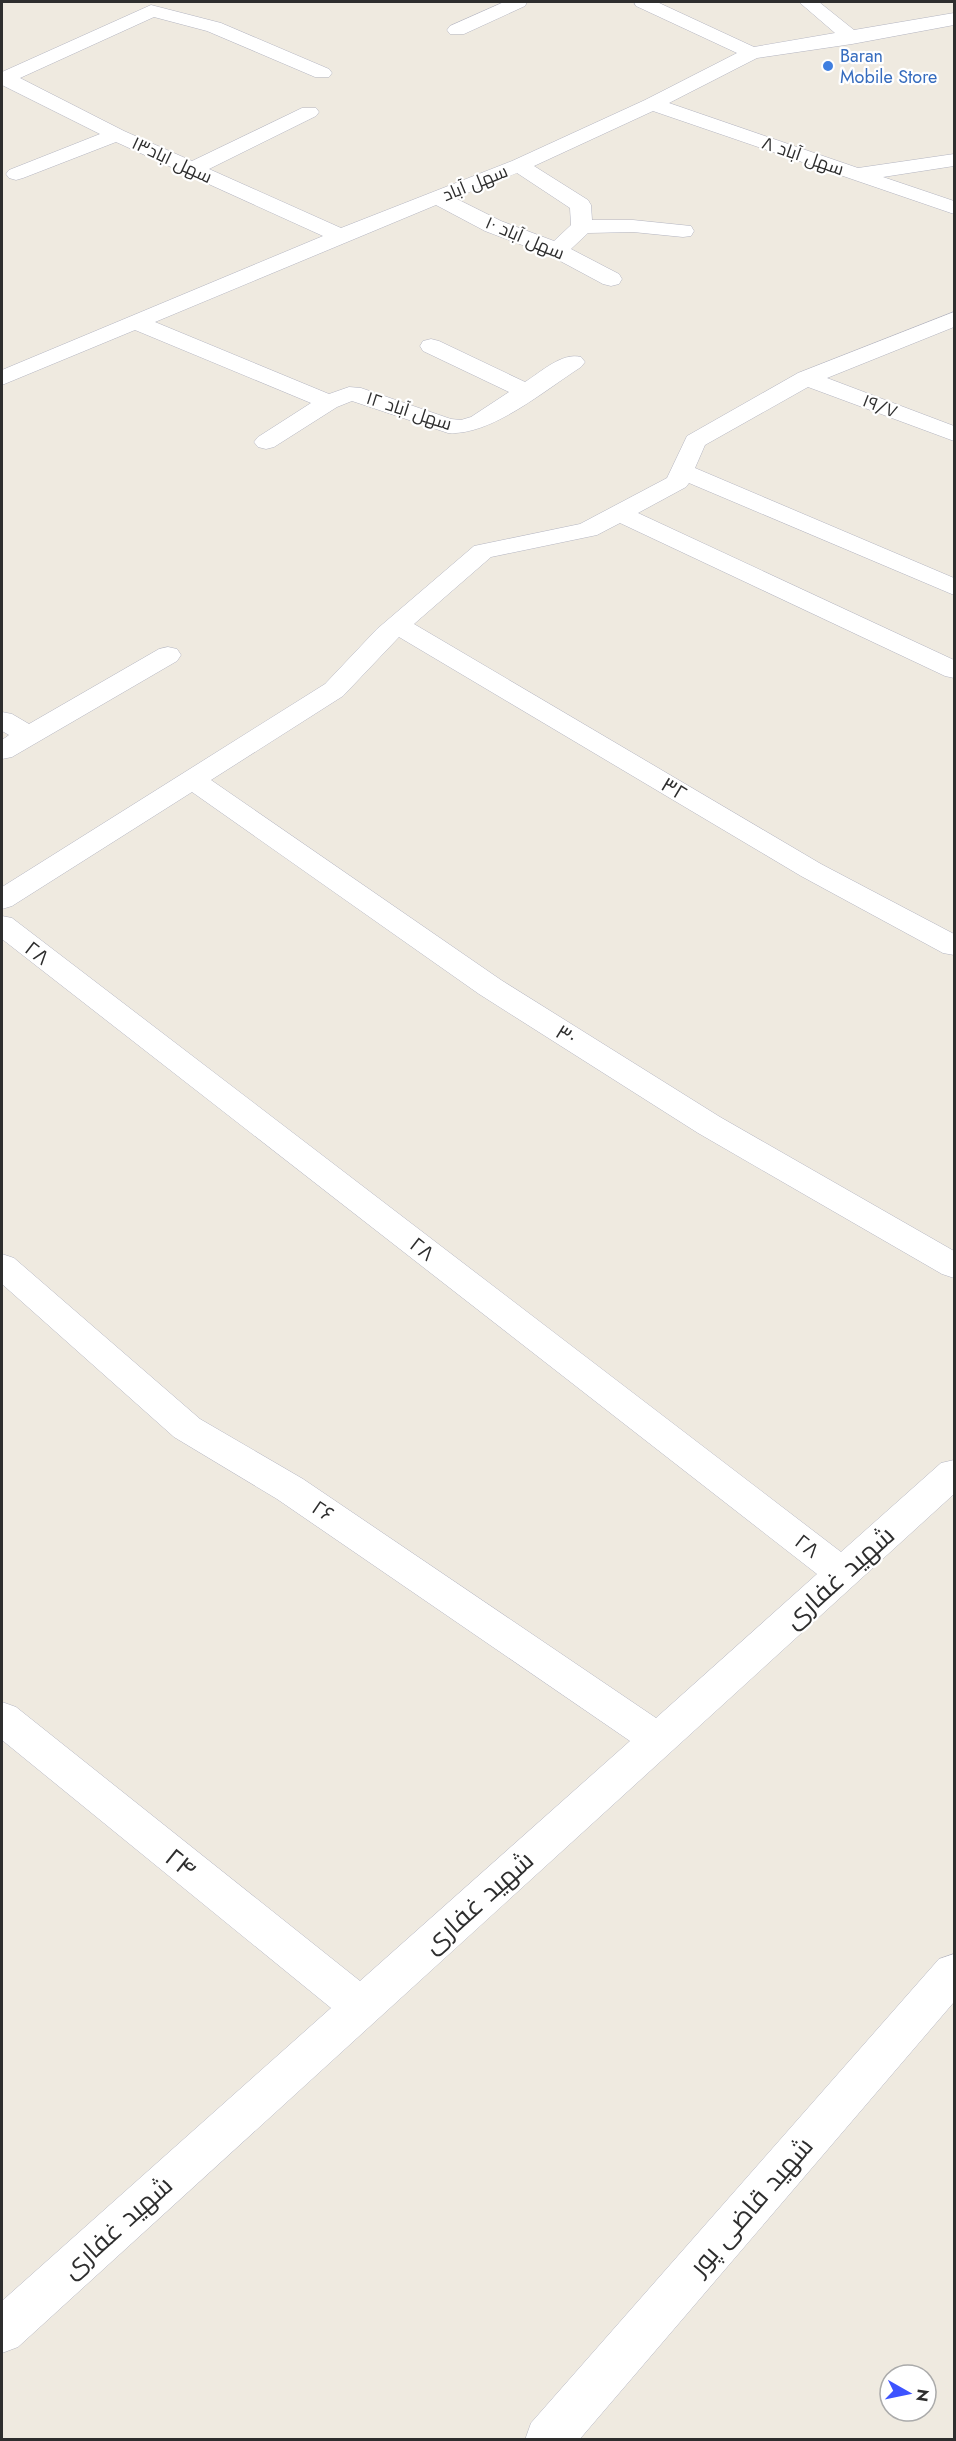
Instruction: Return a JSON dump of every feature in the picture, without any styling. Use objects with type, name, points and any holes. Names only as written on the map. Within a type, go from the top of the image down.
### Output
[{"type":"street","points":[[457,30],[518,2]]},
{"type":"street","points":[[643,2],[752,53]]},
{"type":"street","points":[[808,2],[852,38]]},
{"type":"street","points":[[925,2],[951,20]]},
{"type":"street","points":[[4,79],[151,11],[214,27],[322,72]]},
{"type":"street","name":"سهل آباد","points":[[2,378],[341,236],[519,165],[652,104],[752,53],[951,20]]},
{"type":"street","name":"سهل اباد۱۳","points":[[4,79],[117,135],[341,236]]},
{"type":"street","name":"سهل آباد ۸","points":[[652,104],[954,207]]},
{"type":"street","points":[[193,170],[309,112]]},
{"type":"street","points":[[16,174],[117,135]]},
{"type":"street","points":[[858,174],[954,160]]},
{"type":"street","points":[[519,165],[580,205],[582,227]]},
{"type":"street","name":"سهل آباد ۱۰","points":[[438,198],[493,226],[557,250],[611,279]]},
{"type":"street","points":[[557,250],[582,227],[633,226],[683,231]]},
{"type":"street","points":[[2,900],[334,690],[386,635],[483,551],[588,530],[677,482],[695,441],[806,378],[954,319]]},
{"type":"street","points":[[135,322],[329,402]]},
{"type":"street","points":[[431,346],[527,392]]},
{"type":"street","name":"سهل آباد ۱۲","points":[[266,442],[329,402],[349,394],[362,395],[448,426],[462,427],[479,422],[573,362]]},
{"type":"street","name":"۱۹/۷","points":[[806,378],[954,434]]},
{"type":"street","points":[[682,471],[954,587]]},
{"type":"street","points":[[619,513],[954,670]]},
{"type":"street","name":"۳۲","points":[[398,625],[812,870],[954,945]]},
{"type":"street","points":[[2,751],[168,655]]},
{"type":"street","points":[[2,720],[28,735]]},
{"type":"street","name":"۳۰","points":[[193,780],[490,987],[709,1125],[954,1266]]},
{"type":"street","name":"۲۸","points":[[2,925],[843,1574]]},
{"type":"street","name":"۲۶","points":[[2,1266],[187,1428],[290,1489],[659,1740]]},
{"type":"street","name":"شهید غفاری","points":[[2,2331],[954,1473]]},
{"type":"street","name":"۲۴","points":[[2,1718],[361,2007]]},
{"type":"street","name":"شهید قاضی پور","points":[[548,2439],[954,1972]]},
{"type":"place","name":"Baran Mobile Store","points":[[828,66]]}]
